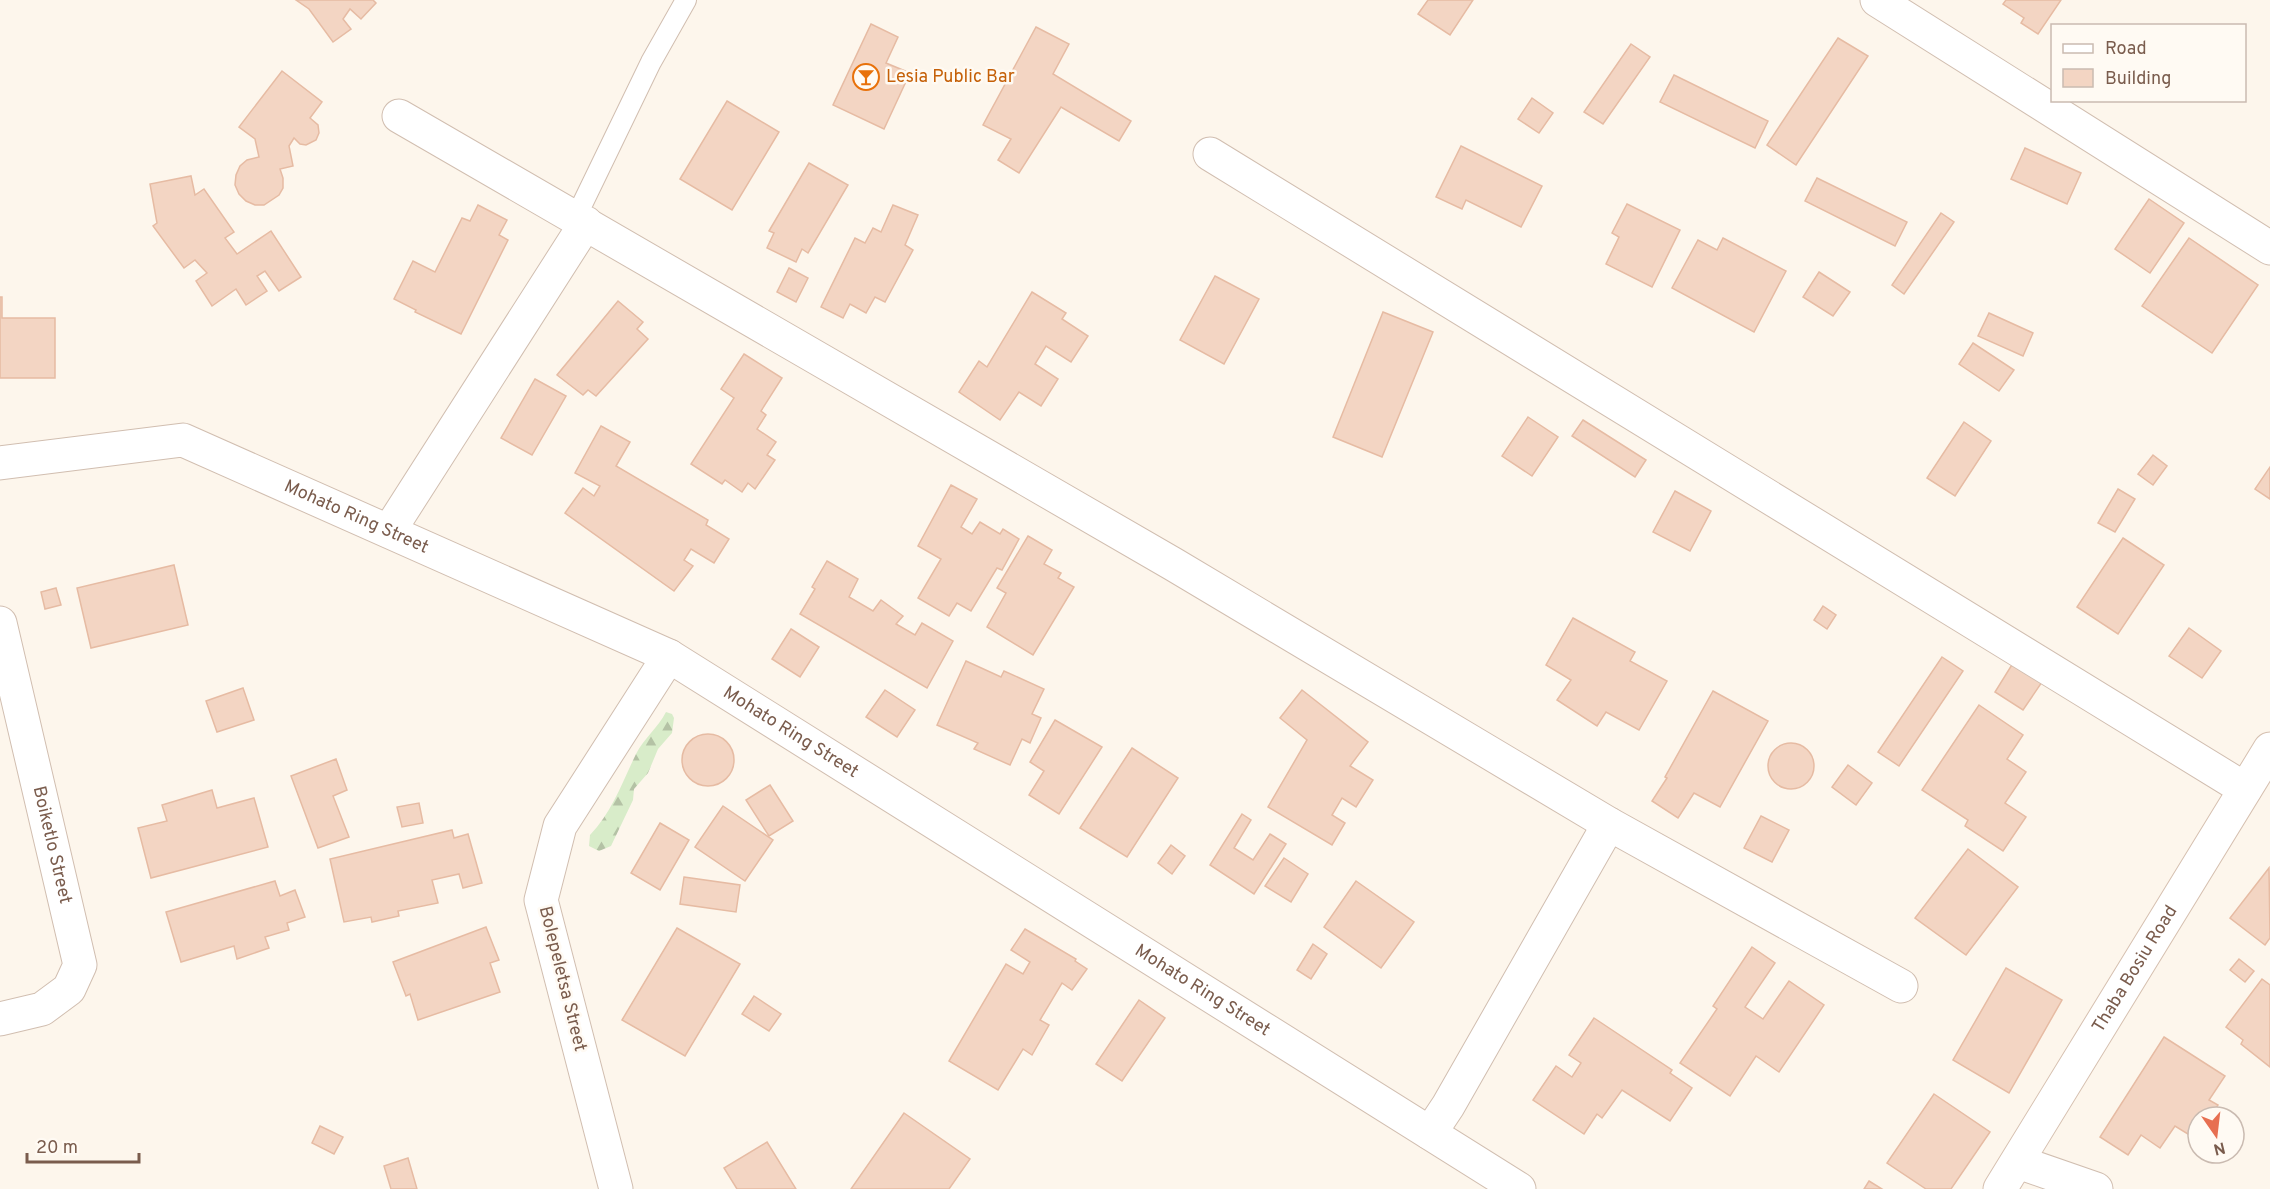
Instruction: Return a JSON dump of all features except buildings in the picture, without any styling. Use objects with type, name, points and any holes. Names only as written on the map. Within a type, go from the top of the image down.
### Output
[{"type":"street","points":[[1877,0],[2270,248]]},
{"type":"street","points":[[399,116],[1173,564],[1609,824],[1901,986]]},
{"type":"street","points":[[1210,154],[2245,789]]},
{"type":"street","points":[[389,531],[581,220]]},
{"type":"street","name":"Mohato Ring Street","points":[[0,463],[183,440],[669,656],[1519,1189]]},
{"type":"street","name":"Boiketlo Street","points":[[0,623],[80,965],[69,989],[42,1009],[0,1019]]},
{"type":"street","name":"Bolepeletsa Street","points":[[616,1189],[541,900],[560,826],[669,656]]},
{"type":"street","name":"Thaba Bosiu Road","points":[[2000,1189],[2245,789],[2269,755]]},
{"type":"street","points":[[1430,1133],[1448,1106],[1609,824]]},
{"type":"street","points":[[2018,1162],[2096,1189]]},
{"type":"lane","points":[[581,220],[651,62],[686,0]]},
{"type":"green space","points":[[666,712],[672,714],[674,718],[672,733],[658,749],[648,773],[634,789],[633,800],[611,846],[599,851],[589,846],[590,835],[611,807],[639,748]]},
{"type":"place","name":"Lesia Public Bar","points":[[866,77]]}]
